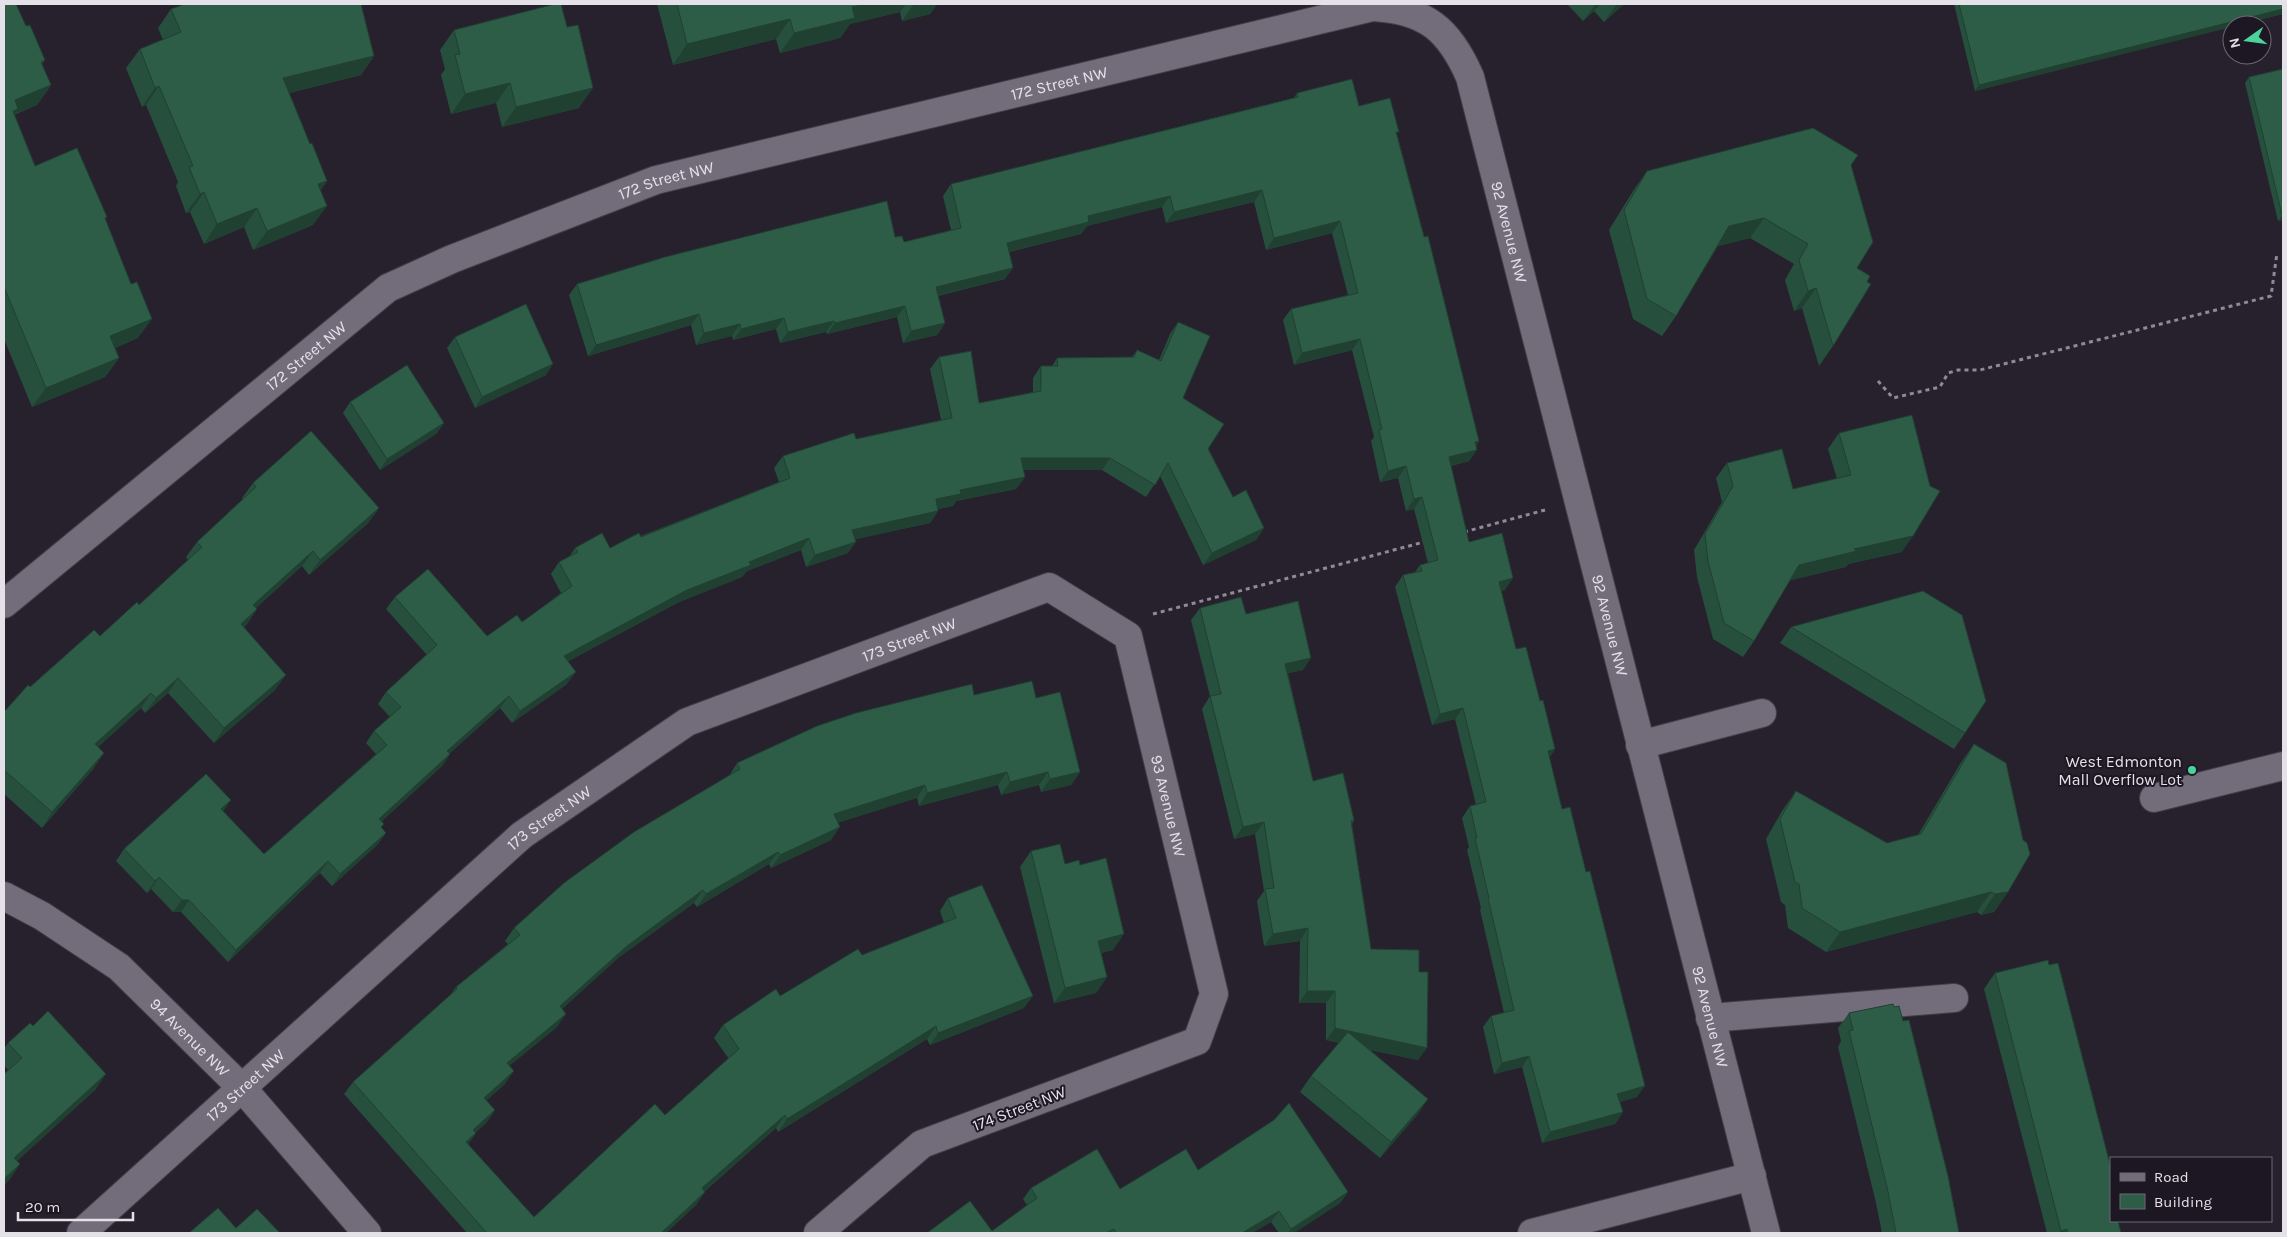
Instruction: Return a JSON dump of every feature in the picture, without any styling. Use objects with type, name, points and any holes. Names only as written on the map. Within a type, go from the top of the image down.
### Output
[{"type":"street","name":"172 Street NW","points":[[4,604],[388,288],[452,259],[656,180],[1373,7],[1404,10],[1417,14],[1437,26]]},
{"type":"street","name":"92 Avenue NW","points":[[1437,26],[1453,44],[1470,77],[1766,1233]]},
{"type":"street","name":"173 Street NW","points":[[81,1233],[243,1089],[522,835],[687,722],[1049,587],[1111,625]]},
{"type":"street","name":"93 Avenue NW","points":[[1111,625],[1128,636],[1214,994]]},
{"type":"street","points":[[1640,745],[1762,713]]},
{"type":"street","points":[[2154,798],[2283,766]]},
{"type":"street","name":"94 Avenue NW","points":[[4,896],[42,916],[118,967],[243,1089],[368,1233]]},
{"type":"street","name":"174 Street NW","points":[[818,1233],[922,1144],[1197,1041],[1214,994]]},
{"type":"street","points":[[1710,1018],[1954,998]]},
{"type":"street","points":[[1532,1233],[1752,1176]]},
{"type":"path","points":[[1878,381],[1893,398],[1940,387],[1944,377],[1954,372],[1980,370],[2271,296],[2277,253]]},
{"type":"path","points":[[1454,534],[1578,501]]},
{"type":"path","points":[[1111,625],[1426,542]]},
{"type":"building","points":[[4,4],[16,4],[26,26],[30,25],[45,60],[41,62],[51,85],[15,100],[18,109],[13,111],[35,166],[77,148],[107,217],[105,218],[131,284],[137,282],[152,319],[110,336],[119,358],[46,388],[4,287]]},
{"type":"building","points":[[185,4],[361,4],[374,56],[283,78],[327,181],[318,184],[327,206],[267,231],[257,208],[217,224],[204,192],[200,194],[189,167],[193,166],[159,86],[155,88],[140,49],[181,32],[171,9]]},
{"type":"building","points":[[561,4],[567,27],[578,25],[593,88],[516,107],[510,83],[465,94],[455,55],[460,54],[454,30]]},
{"type":"building","points":[[677,4],[866,4],[852,7],[855,18],[794,33],[790,19],[687,44]]},
{"type":"building","points":[[1959,4],[2283,4],[2283,9],[2259,15],[2222,15],[2222,24],[1979,85]]},
{"type":"building","points":[[2283,69],[2283,215],[2282,215],[2249,77]]},
{"type":"building","points":[[1352,79],[1359,106],[1390,98],[1399,132],[1396,132],[1424,237],[1428,236],[1479,441],[1475,442],[1477,450],[1449,457],[1469,542],[1502,533],[1513,578],[1499,582],[1516,649],[1526,647],[1540,701],[1543,700],[1555,749],[1548,751],[1562,809],[1570,807],[1586,872],[1590,871],[1645,1086],[1617,1094],[1623,1112],[1550,1132],[1529,1056],[1502,1063],[1491,1016],[1514,1010],[1475,838],[1477,838],[1470,806],[1486,802],[1463,708],[1440,714],[1403,575],[1422,571],[1420,565],[1438,560],[1422,497],[1414,499],[1406,466],[1388,471],[1379,430],[1382,429],[1360,339],[1302,353],[1291,309],[1358,293],[1340,221],[1274,238],[1262,190],[1174,212],[1170,196],[1088,216],[1089,222],[1007,243],[1013,268],[936,287],[945,323],[911,331],[905,306],[788,332],[784,318],[741,329],[740,324],[704,333],[699,314],[596,345],[577,284],[665,257],[887,201],[895,237],[902,236],[904,242],[961,228],[951,184],[1298,97],[1297,93]]},
{"type":"building","points":[[1813,128],[1858,155],[1851,165],[1873,242],[1857,268],[1870,276],[1867,282],[1871,284],[1833,346],[1816,288],[1808,291],[1799,260],[1808,244],[1764,218],[1729,226],[1676,316],[1647,299],[1624,210],[1647,171]]},
{"type":"building","points":[[526,304],[553,364],[482,397],[455,337]]},
{"type":"building","points":[[1178,322],[1210,336],[1183,398],[1224,424],[1208,449],[1233,497],[1246,490],[1264,528],[1212,553],[1168,463],[1155,485],[1110,458],[1021,458],[1025,477],[960,490],[961,494],[936,499],[938,511],[852,530],[856,542],[815,555],[809,538],[749,562],[751,565],[687,590],[564,656],[576,672],[520,711],[509,696],[447,751],[450,754],[379,819],[384,824],[381,827],[386,833],[340,874],[328,861],[236,950],[189,900],[182,900],[159,877],[155,881],[124,849],[206,774],[231,800],[221,809],[264,854],[387,745],[374,731],[401,707],[386,692],[437,645],[395,597],[428,569],[487,636],[517,615],[522,622],[572,586],[559,562],[578,552],[575,548],[602,533],[610,548],[639,533],[641,537],[790,478],[783,456],[854,433],[856,439],[952,418],[939,357],[971,351],[979,403],[1041,391],[1041,366],[1058,366],[1057,358],[1134,357],[1137,350],[1161,361]]},
{"type":"building","points":[[407,365],[444,423],[387,459],[350,402]]},
{"type":"building","points":[[1912,415],[1930,486],[1940,491],[1913,536],[1854,549],[1857,551],[1799,565],[1754,641],[1724,623],[1708,561],[1705,534],[1733,486],[1727,463],[1782,449],[1793,489],[1851,475],[1839,433]]},
{"type":"building","points":[[311,431],[379,508],[320,560],[313,551],[253,605],[257,609],[241,624],[286,675],[224,728],[178,678],[156,698],[151,693],[95,744],[104,753],[52,812],[4,770],[4,712],[28,685],[30,687],[94,630],[100,636],[137,602],[139,605],[202,547],[197,542],[256,487],[253,483]]},
{"type":"building","points":[[1923,591],[1962,615],[1986,701],[1965,733],[1791,627]]},
{"type":"building","points":[[1241,597],[1246,614],[1298,601],[1311,658],[1285,664],[1313,781],[1343,773],[1354,820],[1351,821],[1371,949],[1419,950],[1419,972],[1428,972],[1427,1048],[1335,1028],[1335,991],[1307,991],[1308,928],[1273,934],[1265,889],[1274,888],[1264,822],[1243,827],[1210,696],[1221,694],[1200,608]]},
{"type":"building","points":[[1032,681],[1036,698],[1060,692],[1080,772],[1050,779],[1048,772],[1010,782],[1007,772],[927,793],[925,785],[834,814],[840,827],[780,855],[778,852],[706,894],[703,890],[627,946],[560,1006],[566,1014],[507,1063],[514,1071],[484,1098],[495,1110],[473,1130],[476,1133],[466,1142],[534,1217],[655,1104],[665,1115],[739,1049],[723,1025],[776,989],[780,996],[858,949],[862,955],[956,918],[948,898],[982,885],[1033,996],[938,1033],[936,1026],[787,1119],[785,1115],[702,1188],[705,1192],[661,1233],[487,1233],[353,1082],[457,989],[456,987],[520,935],[514,928],[564,883],[634,832],[740,769],[737,763],[817,726],[856,713],[972,684],[974,695]]},
{"type":"building","points":[[1974,744],[2006,763],[2023,840],[2027,843],[2030,854],[2008,892],[1995,894],[1991,892],[1840,932],[1802,908],[1799,884],[1795,882],[1780,819],[1796,791],[1887,843],[1921,834]]},
{"type":"building","points":[[1060,844],[1065,864],[1079,860],[1080,865],[1106,858],[1124,934],[1098,941],[1107,977],[1065,988],[1031,851]]},
{"type":"building","points":[[2048,960],[2049,965],[2058,963],[2110,1164],[2110,1222],[2118,1222],[2121,1233],[2068,1233],[2067,1229],[2061,1231],[1995,973]]},
{"type":"building","points":[[1893,1004],[1894,1007],[1899,1006],[1903,1021],[1909,1020],[1948,1176],[1959,1233],[1896,1233],[1887,1187],[1849,1031],[1853,1030],[1849,1013]]},
{"type":"building","points":[[48,1011],[106,1074],[14,1158],[20,1164],[4,1179],[4,1074],[22,1058],[8,1043],[30,1023],[33,1026]]},
{"type":"building","points":[[1348,1032],[1428,1099],[1391,1142],[1311,1076]]},
{"type":"building","points":[[1289,1103],[1348,1192],[1291,1229],[1279,1211],[1242,1233],[1116,1233],[1114,1229],[1106,1233],[927,1233],[970,1201],[992,1231],[1037,1198],[1031,1188],[1097,1149],[1120,1189],[1186,1149],[1198,1170],[1274,1120]]},
{"type":"building","points":[[218,1208],[236,1228],[257,1209],[280,1233],[189,1233]]},
{"type":"place","name":"West Edmonton Mall Overflow Lot","points":[[2192,770]]}]
